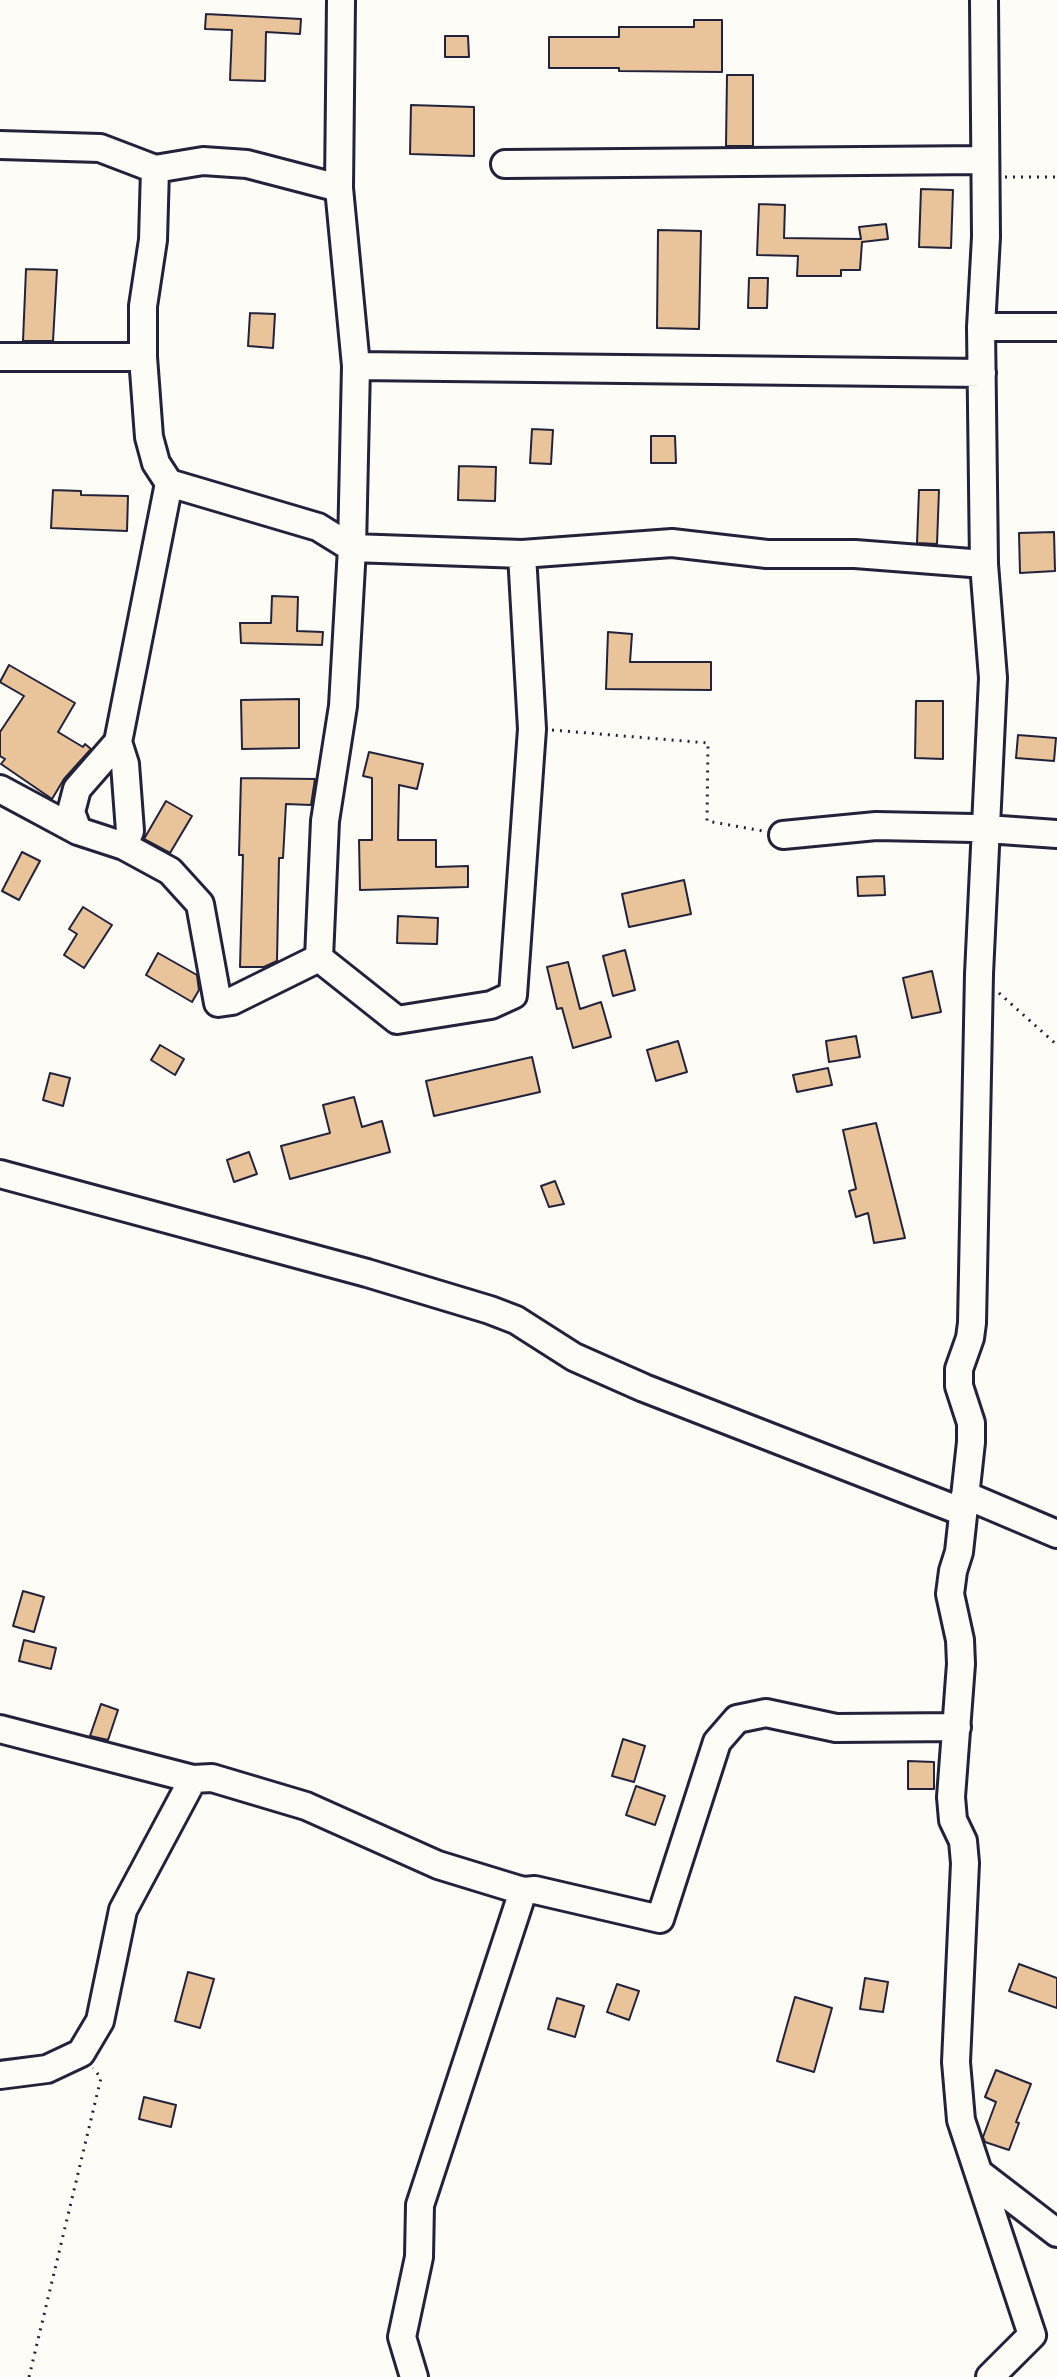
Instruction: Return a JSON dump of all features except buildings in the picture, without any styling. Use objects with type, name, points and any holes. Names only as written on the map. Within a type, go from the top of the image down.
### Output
[{"type":"street","points":[[319,958],[325,821],[343,706],[352,548],[356,366],[339,188],[341,0]]},
{"type":"street","points":[[984,0],[985,168],[981,327],[984,564],[993,678],[979,974],[972,1323],[959,1369],[959,1386],[971,1423],[959,1552],[950,1594],[960,1640],[961,1664],[951,1797],[953,1820],[963,1841],[965,1863],[956,2062],[961,2120],[1032,2335],[990,2377]]},
{"type":"street","points":[[0,145],[100,148],[155,169],[203,161],[247,164],[339,188]]},
{"type":"street","points":[[505,164],[985,168]]},
{"type":"street","points":[[155,169],[153,240],[143,306],[143,357],[149,437],[156,463],[169,483],[318,527],[352,548],[522,554],[672,543],[767,554],[855,554],[984,564]]},
{"type":"street","points":[[981,327],[1057,327]]},
{"type":"street","points":[[0,357],[143,357]]},
{"type":"street","points":[[356,366],[982,373]]},
{"type":"street","points":[[124,846],[130,831],[125,764],[118,742],[169,483]]},
{"type":"street","points":[[319,958],[397,1020],[491,1005],[513,995],[532,729],[522,554]]},
{"type":"street","points":[[78,831],[71,812],[77,789],[118,742]]},
{"type":"street","points":[[0,789],[78,831],[124,846],[170,871],[200,904],[218,1003],[232,1001],[319,958]]},
{"type":"street","points":[[783,835],[876,826],[1057,834]]},
{"type":"street","points":[[0,1174],[367,1273],[490,1310],[516,1320],[574,1357],[644,1388],[1057,1534]]},
{"type":"street","points":[[0,1729],[193,1779],[212,1778],[306,1806],[438,1865],[523,1891],[535,1890],[660,1919],[717,1742],[737,1719],[766,1713],[836,1728],[957,1727]]},
{"type":"street","points":[[0,2075],[47,2069],[81,2053],[100,2021],[123,1910],[193,1779]]},
{"type":"street","points":[[414,2377],[402,2337],[419,2257],[420,2205],[523,1891]]},
{"type":"street","points":[[979,2173],[1057,2233]]},
{"type":"path","points":[[985,168],[1057,177]]},
{"type":"path","points":[[532,729],[708,743],[707,821],[783,835]]},
{"type":"path","points":[[979,974],[1057,1045]]},
{"type":"path","points":[[29,2377],[101,2078],[81,2053]]}]
